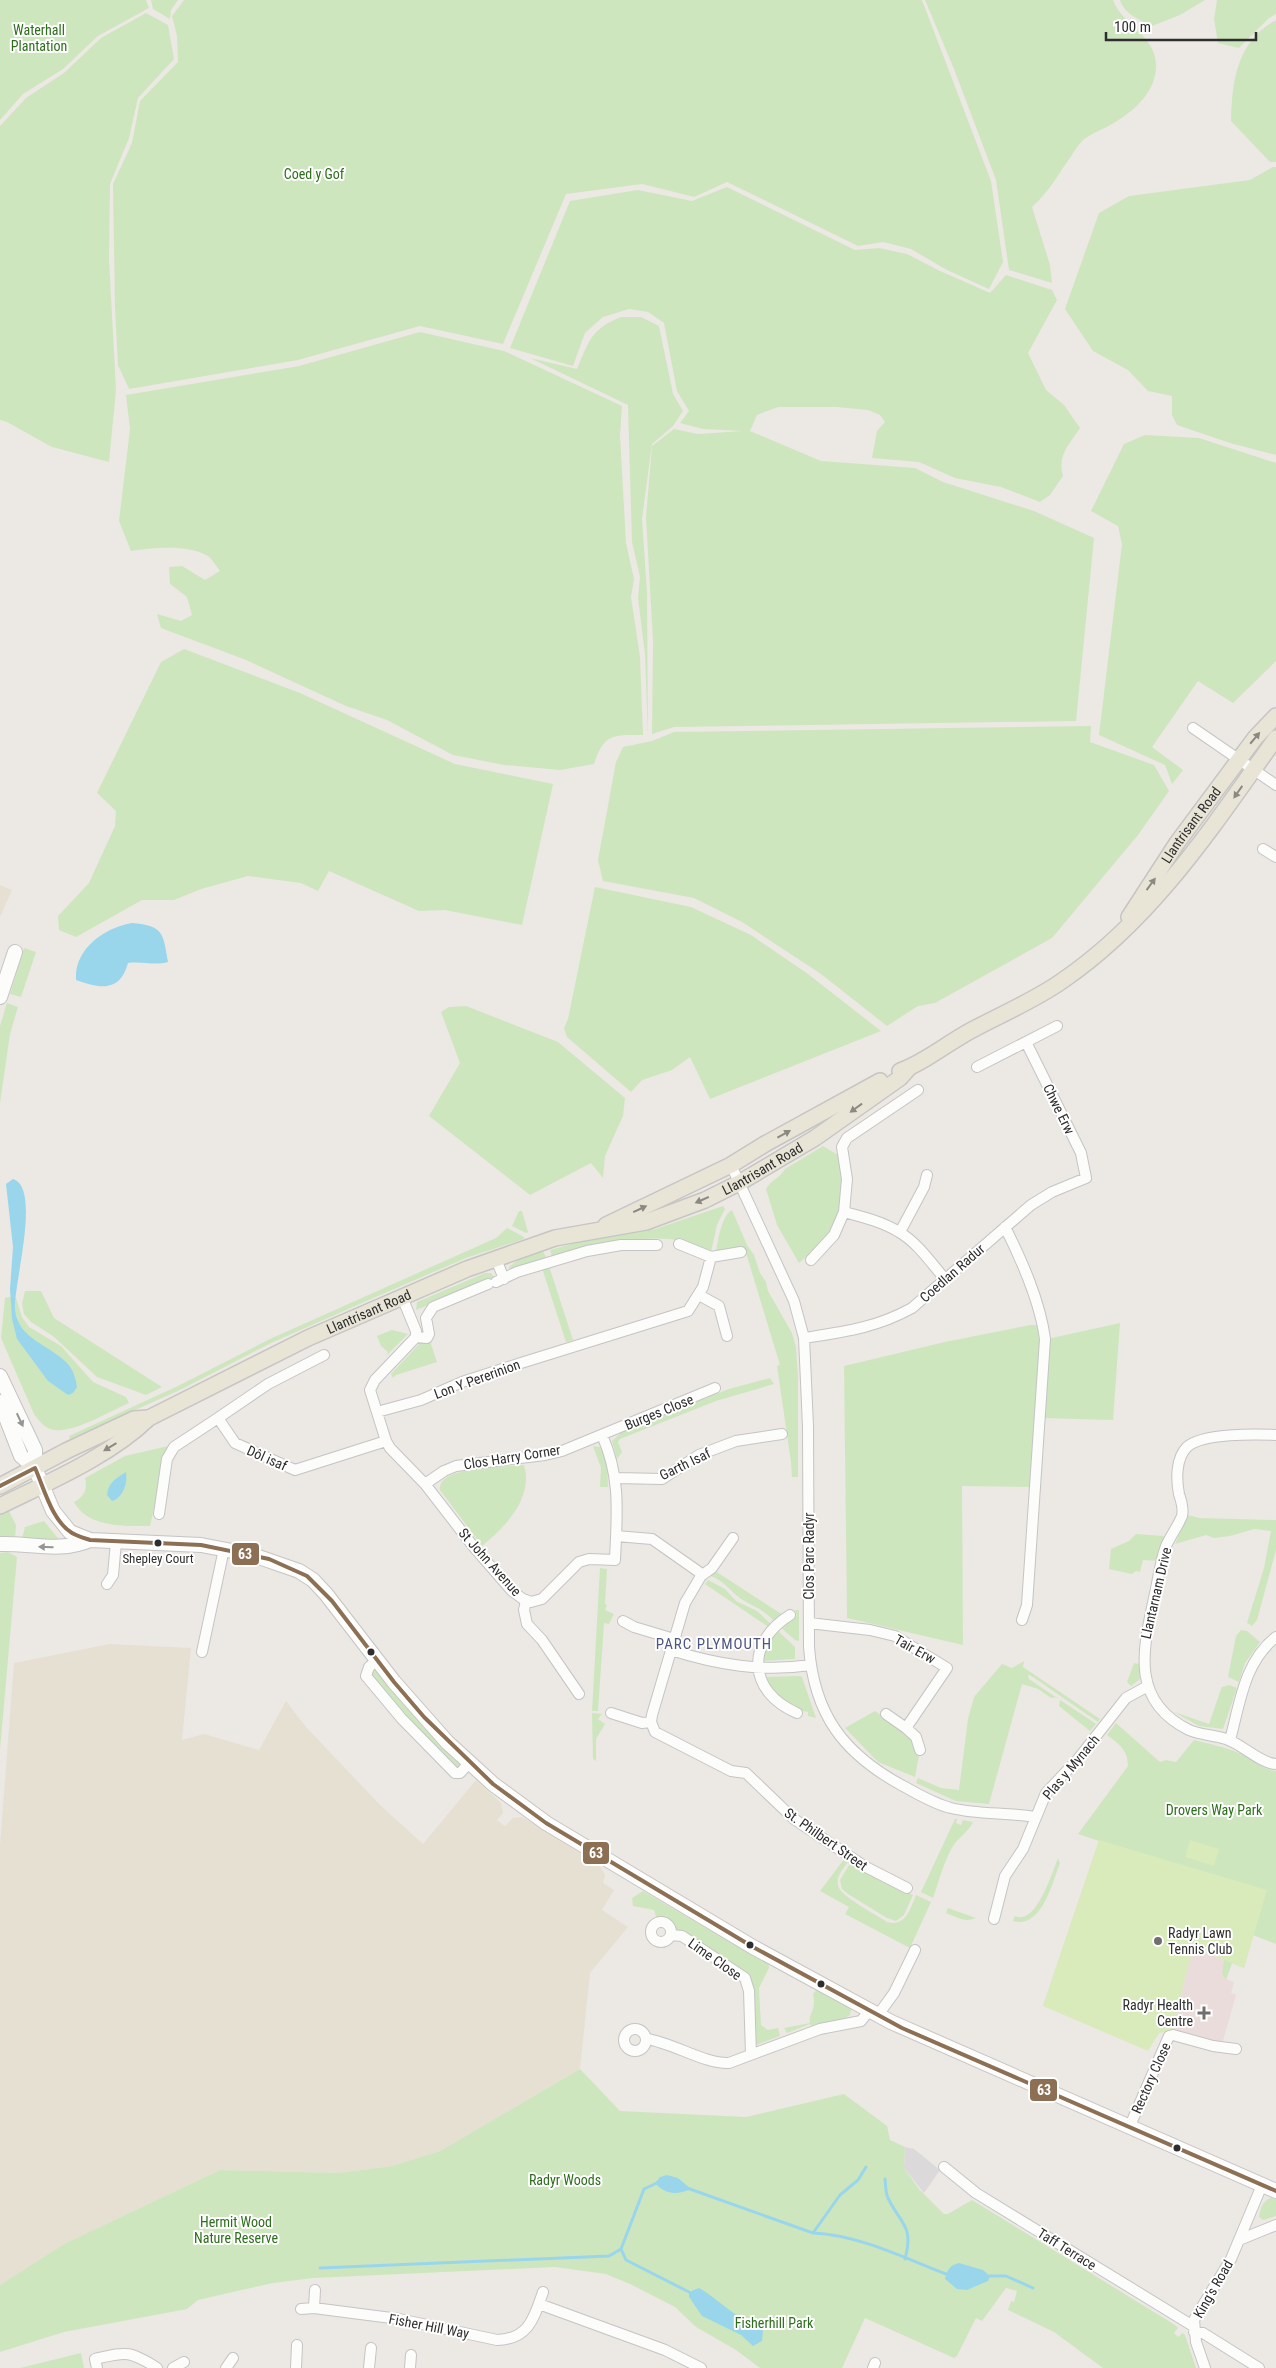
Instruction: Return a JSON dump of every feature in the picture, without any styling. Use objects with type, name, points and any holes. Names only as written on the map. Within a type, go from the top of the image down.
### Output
[{"type":"main road","name":"Llantrisant Road","points":[[1114,940],[1178,843],[1239,759],[1276,716]]},
{"type":"main road","name":"Llantrisant Road","points":[[596,1229],[731,1165],[897,1072],[908,1068],[952,1040],[1061,982],[1114,940],[1151,904],[1174,877],[1276,738]]},
{"type":"main road","points":[[0,997],[15,952]]},
{"type":"main road","name":"Llantrisant Road","points":[[0,1506],[87,1461],[134,1433],[149,1418],[308,1338],[496,1259],[555,1238],[596,1229],[624,1227],[666,1216],[739,1183],[814,1138],[900,1078],[908,1068]]},
{"type":"main road","points":[[0,1376],[35,1450],[35,1468],[53,1511],[62,1525],[70,1532],[90,1540],[201,1545],[224,1549],[283,1564],[313,1580],[332,1601],[424,1717],[469,1763],[500,1790],[553,1827],[753,1947],[873,2013],[1129,2128],[1276,2191]]},
{"type":"main road","points":[[0,1402],[21,1456],[35,1468]]},
{"type":"main road","name":"Llantrisant Road","points":[[0,1486],[134,1419],[149,1418]]},
{"type":"main road","points":[[0,1544],[42,1547],[76,1546],[90,1540]]},
{"type":"street","points":[[1193,728],[1276,786]]},
{"type":"street","points":[[1263,849],[1276,857]]},
{"type":"street","points":[[977,1067],[1057,1026]]},
{"type":"street","name":"Chwe Erw","points":[[1026,1042],[1081,1153],[1086,1178]]},
{"type":"street","points":[[811,1260],[834,1235],[844,1212],[847,1179],[842,1147],[847,1138],[918,1090]]},
{"type":"street","name":"Clos Parc Radyr","points":[[731,1165],[794,1301],[804,1338],[808,1426],[809,1622],[811,1665],[818,1695],[832,1724],[849,1748],[872,1768],[944,1806],[972,1811],[1035,1817]]},
{"type":"street","points":[[900,1232],[924,1187],[927,1175]]},
{"type":"street","name":"Coedlan Radur","points":[[804,1338],[864,1328],[890,1320],[912,1308],[1031,1205],[1052,1192],[1086,1178]]},
{"type":"street","points":[[844,1212],[884,1224],[900,1232],[916,1246],[945,1279]]},
{"type":"street","points":[[1005,1227],[1037,1305],[1045,1339],[1028,1595],[1025,1615],[1022,1620]]},
{"type":"street","points":[[679,1244],[710,1257],[741,1252]]},
{"type":"street","name":"St John Avenue","points":[[602,1435],[612,1457],[616,1478],[614,1560],[589,1559],[579,1562],[542,1599],[531,1602],[512,1591],[425,1484],[386,1441],[370,1390],[371,1385],[416,1337],[427,1338],[429,1334],[426,1318],[432,1307],[551,1262],[604,1248],[657,1245]]},
{"type":"street","points":[[710,1257],[705,1282],[700,1295],[719,1306],[727,1336]]},
{"type":"street","points":[[496,1259],[496,1282]]},
{"type":"street","name":"Lon Y Pererinion","points":[[377,1412],[577,1345],[688,1311],[700,1295]]},
{"type":"street","points":[[402,1297],[416,1331],[416,1337]]},
{"type":"street","points":[[159,1514],[167,1459],[174,1447],[268,1384],[324,1355]]},
{"type":"street","name":"Burges Close","points":[[602,1435],[715,1388]]},
{"type":"street","name":"Dôl isaf","points":[[218,1418],[235,1443],[295,1470],[386,1441]]},
{"type":"street","name":"Garth Isaf","points":[[616,1478],[662,1479],[699,1455],[736,1441],[782,1434]]},
{"type":"street","name":"Llantarnam Drive","points":[[1148,1686],[1143,1667],[1144,1647],[1165,1548],[1183,1510],[1177,1483],[1182,1454],[1187,1447],[1196,1442],[1237,1434],[1276,1435]]},
{"type":"street","name":"Clos Harry Corner","points":[[425,1484],[450,1467],[545,1455],[602,1435]]},
{"type":"street","points":[[616,1536],[652,1539],[699,1572],[701,1576]]},
{"type":"street","points":[[611,1714],[642,1723],[651,1722],[685,1603],[701,1576],[712,1568],[733,1538]]},
{"type":"street","points":[[107,1584],[113,1574],[116,1542]]},
{"type":"street","points":[[202,1652],[224,1549]]},
{"type":"street","points":[[526,1600],[524,1610],[527,1624],[542,1640],[579,1694]]},
{"type":"street","points":[[790,1615],[776,1625],[766,1637],[760,1653],[758,1669],[762,1684],[771,1696],[783,1706],[797,1713]]},
{"type":"street","points":[[623,1621],[634,1627],[674,1639]]},
{"type":"street","name":"Tair Erw","points":[[809,1622],[870,1630],[895,1636],[947,1668],[906,1728]]},
{"type":"street","points":[[1230,1740],[1251,1666],[1261,1650],[1276,1637]]},
{"type":"street","points":[[671,1650],[718,1663],[758,1669],[811,1665]]},
{"type":"street","points":[[1148,1686],[1164,1712],[1183,1726],[1200,1733],[1230,1740],[1267,1762],[1276,1764]]},
{"type":"street","name":"Plas y Mynach","points":[[994,1919],[1006,1876],[1023,1849],[1046,1793],[1078,1759],[1126,1698],[1148,1686]]},
{"type":"street","points":[[886,1714],[916,1737],[920,1750]]},
{"type":"street","name":"St. Philbert Street","points":[[651,1722],[655,1732],[660,1736],[730,1771],[746,1773],[794,1819],[864,1866],[907,1888]]},
{"type":"street","name":"Lime Close","points":[[671,1935],[682,1936],[745,1978],[749,1991],[751,2054]]},
{"type":"street","points":[[647,2039],[661,2041],[722,2064],[820,2029],[861,2021],[873,2013],[894,1992],[915,1950]]},
{"type":"street","name":"Rectory Close","points":[[1129,2128],[1169,2036],[1173,2035],[1226,2049],[1236,2049]]},
{"type":"street","name":"Taff Terrace","points":[[944,2167],[981,2196],[1193,2329],[1203,2333],[1259,2368]]},
{"type":"street","name":"King's Road","points":[[1205,2368],[1193,2329],[1196,2315],[1231,2259],[1262,2185]]},
{"type":"street","points":[[1239,2240],[1276,2226]]},
{"type":"street","points":[[314,2308],[315,2290]]},
{"type":"street","name":"Fisher Hill Way","points":[[301,2309],[314,2308],[399,2319],[511,2340],[522,2333],[532,2322],[543,2292]]},
{"type":"street","points":[[539,2304],[659,2347],[701,2368]]},
{"type":"street","points":[[296,2368],[297,2345]]},
{"type":"street","points":[[369,2368],[370,2348]]},
{"type":"street","points":[[97,2368],[95,2359],[125,2352],[134,2354],[157,2368]]},
{"type":"street","points":[[410,2368],[411,2355]]},
{"type":"street","points":[[226,2368],[233,2358]]},
{"type":"street","points":[[173,2368],[184,2362]]},
{"type":"shaded area","points":[[0,885],[12,890],[0,917]]},
{"type":"shaded area","points":[[110,1644],[191,1648],[182,1740],[204,1734],[259,1750],[286,1701],[306,1727],[381,1806],[423,1844],[476,1780],[501,1803],[503,1813],[497,1820],[502,1824],[505,1826],[513,1818],[522,1817],[599,1865],[605,1875],[603,1883],[614,1890],[602,1910],[628,1927],[590,1973],[580,2069],[440,2151],[392,2166],[339,2173],[220,2170],[64,2244],[0,2285],[0,1845],[14,1663]]},
{"type":"shaded area","name":"Radyr Health Centre","points":[[1193,1947],[1232,1963],[1226,1979],[1234,1982],[1231,1993],[1236,1995],[1222,2044],[1172,2031]]},
{"type":"shaded area","points":[[905,2147],[914,2149],[940,2170],[924,2193],[904,2168]]},
{"type":"green space","name":"Waterhall Plantation","points":[[0,0],[146,0],[149,8],[98,36],[63,69],[23,94],[0,120]]},
{"type":"green space","points":[[151,0],[178,0],[171,10],[170,19],[153,9]]},
{"type":"green space","name":"Coed y Gof","points":[[184,0],[922,0],[991,181],[1003,262],[989,289],[947,270],[911,249],[883,242],[858,246],[727,182],[694,197],[642,184],[566,194],[503,344],[420,326],[298,360],[129,389],[118,365],[113,184],[132,143],[140,101],[178,62],[177,36],[172,16]]},
{"type":"green space","points":[[925,0],[1113,0],[1123,16],[1152,48],[1155,57],[1155,77],[1146,95],[1125,116],[1083,140],[1049,189],[1032,207],[1050,265],[1052,283],[1009,270],[996,180],[954,69]]},
{"type":"green space","points":[[1120,0],[1205,0],[1180,15],[1152,26],[1129,13]]},
{"type":"green space","points":[[1217,0],[1276,0],[1276,14],[1269,18],[1239,48],[1218,43],[1214,19]]},
{"type":"green space","points":[[146,13],[168,25],[174,59],[138,98],[129,138],[110,184],[109,259],[116,390],[109,462],[52,447],[0,420],[0,126],[26,98],[64,73],[101,38]]},
{"type":"green space","points":[[1276,20],[1276,162],[1270,162],[1231,121],[1233,91],[1239,63],[1253,39]]},
{"type":"green space","points":[[1276,167],[1276,455],[1230,443],[1177,425],[1172,415],[1172,396],[1148,391],[1128,370],[1093,351],[1065,309],[1099,213],[1129,196],[1250,180]]},
{"type":"green space","points":[[727,187],[855,250],[879,248],[907,254],[990,293],[1006,275],[1052,290],[1057,300],[1028,353],[1046,390],[1064,405],[1080,428],[1063,456],[1063,476],[1050,495],[1040,502],[1001,487],[955,478],[919,462],[872,458],[877,431],[885,422],[880,415],[868,410],[837,407],[778,407],[757,415],[750,431],[821,461],[915,468],[943,482],[1034,511],[1094,538],[1076,721],[674,727],[652,734],[653,641],[646,517],[652,446],[674,429],[698,434],[742,431],[703,429],[680,423],[689,411],[677,391],[664,323],[648,312],[629,309],[603,317],[585,333],[573,366],[510,348],[570,201],[638,190],[692,201]]},
{"type":"green space","points":[[621,317],[641,317],[659,326],[673,394],[683,411],[673,426],[652,444],[642,519],[647,592],[648,736],[645,654],[638,598],[640,577],[632,542],[628,405],[530,358],[577,369],[588,343],[597,331]]},
{"type":"green space","points":[[420,332],[504,351],[622,406],[620,435],[626,543],[634,579],[631,597],[640,657],[643,735],[624,735],[611,738],[602,746],[594,764],[560,770],[504,765],[453,755],[387,720],[346,706],[246,660],[161,628],[157,614],[181,621],[192,615],[187,597],[170,584],[169,567],[182,566],[205,580],[220,571],[208,556],[199,552],[180,548],[131,551],[119,521],[130,429],[126,395],[299,366]]},
{"type":"green space","points":[[1145,435],[1199,438],[1276,463],[1276,661],[1233,703],[1198,681],[1152,747],[1183,770],[1172,784],[1165,765],[1099,735],[1122,544],[1118,526],[1091,511],[1124,444]]},
{"type":"green space","points":[[184,649],[300,693],[455,764],[553,784],[522,925],[445,910],[419,911],[329,871],[318,891],[301,883],[248,876],[201,889],[174,900],[142,900],[76,937],[59,930],[58,916],[89,883],[115,826],[116,811],[97,793],[161,662]]},
{"type":"green space","points":[[1091,726],[1090,742],[1154,765],[1169,791],[1138,835],[1052,938],[935,1003],[918,1006],[887,1026],[821,974],[742,922],[694,898],[603,881],[598,860],[616,762],[623,747],[652,741],[674,732]]},
{"type":"green space","points":[[595,887],[691,907],[751,935],[808,974],[881,1031],[710,1099],[690,1057],[672,1070],[642,1080],[631,1092],[567,1037],[564,1028],[568,1019]]},
{"type":"green space","points":[[24,948],[36,952],[21,997],[10,994]]},
{"type":"green space","points":[[7,1003],[18,1007],[10,1034],[0,1103],[0,1026]]},
{"type":"green space","points":[[466,1006],[558,1042],[625,1098],[623,1116],[605,1156],[603,1178],[591,1163],[530,1195],[429,1116],[460,1063],[441,1012],[449,1007]]},
{"type":"green space","points":[[823,1146],[838,1155],[841,1196],[837,1216],[825,1240],[799,1263],[777,1225],[766,1189],[785,1169]]},
{"type":"green space","points":[[723,1206],[725,1209],[717,1225],[711,1252],[686,1242],[666,1239],[633,1240],[552,1257],[550,1250],[594,1238],[655,1229]]},
{"type":"green space","points":[[732,1210],[747,1245],[754,1255],[760,1273],[766,1282],[768,1291],[792,1333],[796,1347],[798,1376],[798,1477],[792,1477],[777,1366],[780,1365],[746,1253],[716,1252],[723,1223],[728,1213]]},
{"type":"green space","points":[[519,1211],[522,1211],[528,1232],[526,1233],[512,1226]]},
{"type":"green space","points":[[507,1228],[524,1237],[524,1239],[466,1258],[271,1343],[180,1390],[70,1439],[69,1436],[178,1386],[270,1339],[496,1238]]},
{"type":"green space","points":[[543,1251],[547,1259],[510,1271],[509,1267],[519,1259]]},
{"type":"green space","points":[[549,1266],[573,1340],[566,1342],[542,1268]]},
{"type":"green space","points":[[485,1273],[491,1273],[495,1278],[416,1310],[417,1302]]},
{"type":"green space","points":[[25,1291],[41,1291],[54,1318],[162,1387],[146,1395],[97,1377],[53,1336],[31,1322],[24,1314],[22,1304]]},
{"type":"green space","points":[[5,1298],[16,1298],[22,1317],[29,1327],[61,1346],[93,1382],[126,1397],[129,1403],[77,1427],[56,1430],[48,1428],[40,1422],[34,1414],[1,1338]]},
{"type":"green space","points":[[1120,1323],[1113,1420],[1042,1418],[1047,1339]]},
{"type":"green space","points":[[1030,1325],[1039,1325],[1042,1340],[1032,1487],[962,1486],[963,1645],[847,1618],[844,1366],[945,1342]]},
{"type":"green space","points":[[392,1330],[408,1334],[386,1356],[388,1352],[381,1346],[377,1336]]},
{"type":"green space","points":[[422,1341],[431,1344],[437,1362],[396,1375],[393,1378],[391,1374]]},
{"type":"green space","points":[[770,1378],[774,1384],[716,1401],[620,1439],[618,1442],[622,1452],[617,1459],[612,1441],[623,1431],[729,1389]]},
{"type":"green space","points":[[168,1446],[150,1526],[108,1524],[98,1521],[88,1517],[74,1502],[84,1492],[86,1486],[85,1478],[125,1456]]},
{"type":"green space","points":[[593,1446],[600,1447],[607,1462],[608,1487],[600,1487],[601,1468]]},
{"type":"green space","points":[[524,1465],[525,1489],[521,1500],[508,1521],[482,1546],[440,1490],[442,1482],[449,1476],[474,1469]]},
{"type":"green space","points":[[7,1507],[16,1525],[15,1539],[0,1538],[0,1512]]},
{"type":"green space","points":[[1188,1515],[1199,1518],[1276,1520],[1276,1550],[1257,1620],[1252,1626],[1247,1623],[1264,1568],[1271,1531],[1254,1529],[1230,1536],[1214,1538],[1206,1535],[1175,1544]]},
{"type":"green space","points":[[44,1521],[61,1542],[22,1539],[25,1527]]},
{"type":"green space","points":[[1136,1534],[1163,1536],[1165,1539],[1159,1561],[1143,1560],[1140,1572],[1136,1571],[1132,1574],[1109,1569],[1111,1549],[1129,1541]]},
{"type":"green space","points":[[8,1552],[17,1557],[0,1750],[0,1553]]},
{"type":"green space","points":[[600,1568],[607,1569],[605,1604],[607,1605],[605,1610],[614,1614],[609,1624],[604,1623],[598,1711],[592,1711]]},
{"type":"green space","points":[[715,1571],[783,1615],[775,1622],[763,1611],[743,1600],[722,1582],[711,1576]]},
{"type":"green space","points":[[708,1580],[725,1589],[736,1601],[757,1611],[772,1625],[770,1628],[705,1584]]},
{"type":"green space","points":[[795,1610],[799,1610],[799,1641],[795,1640],[779,1626],[797,1616]]},
{"type":"green space","points":[[776,1629],[795,1647],[795,1659],[761,1661],[762,1653]]},
{"type":"green space","points":[[1241,1630],[1247,1631],[1260,1642],[1245,1663],[1239,1682],[1228,1677],[1236,1636]]},
{"type":"green space","points":[[1024,1661],[1023,1667],[1100,1719],[1098,1722],[1028,1675],[1029,1679],[1056,1697],[1051,1698],[1038,1689],[1022,1684],[989,1804],[956,1801],[916,1783],[918,1778],[941,1788],[959,1790],[968,1719],[974,1697],[1002,1664],[1012,1668]]},
{"type":"green space","points":[[1134,1663],[1139,1664],[1140,1679],[1131,1686],[1127,1682]]},
{"type":"green space","points":[[375,1670],[423,1727],[460,1765],[457,1770],[416,1730],[371,1677],[371,1672]]},
{"type":"green space","points":[[763,1677],[802,1677],[816,1718],[808,1716],[808,1712],[793,1708],[781,1700]]},
{"type":"green space","points":[[1229,1685],[1237,1688],[1223,1729],[1199,1726],[1174,1712],[1209,1724],[1222,1687]]},
{"type":"green space","points":[[1059,1699],[1096,1724],[1090,1731],[1059,1706]]},
{"type":"green space","points":[[875,1711],[915,1739],[920,1750],[915,1777],[878,1762],[845,1728]]},
{"type":"green space","points":[[592,1713],[602,1714],[598,1719],[605,1724],[596,1739],[596,1761],[593,1759]]},
{"type":"green space","name":"Drovers Way Park","points":[[1116,1723],[1160,1762],[1166,1760],[1176,1762],[1194,1740],[1235,1752],[1262,1767],[1276,1771],[1276,1944],[1253,1935],[1244,1968],[1232,1963],[1226,1980],[1222,1974],[1225,1953],[1245,1922],[1043,2006],[1099,1841],[1078,1834],[1128,1766],[1125,1752],[1107,1735]]},
{"type":"green space","points":[[955,1819],[957,1819],[956,1823],[961,1825],[963,1820],[973,1822],[955,1843],[950,1852],[933,1898],[921,1892]]},
{"type":"green space","name":"Radyr Lawn Tennis Club","points":[[1099,1840],[1267,1890],[1244,1968],[1193,1947],[1172,2031],[1159,2033],[1148,2051],[1043,2006]]},
{"type":"green space","points":[[1190,1840],[1219,1849],[1214,1866],[1185,1857]]},
{"type":"green space","points":[[845,1858],[849,1860],[838,1878],[840,1889],[851,1900],[887,1922],[899,1922],[903,1919],[916,1895],[931,1902],[910,1948],[845,1914],[849,1907],[820,1891]]},
{"type":"green space","points":[[1058,1858],[1060,1863],[1049,1892],[1039,1911],[1023,1922],[1013,1921],[1015,1916],[1023,1917],[1036,1906],[1047,1886]]},
{"type":"green space","points":[[851,1862],[873,1876],[913,1895],[904,1915],[896,1921],[887,1918],[842,1889],[840,1880]]},
{"type":"green space","points":[[643,1891],[733,1944],[740,1945],[768,1959],[769,1968],[759,1988],[761,2025],[768,2030],[778,2028],[780,2036],[756,2045],[745,2039],[746,1973],[673,1927],[670,1922],[657,1920],[654,1910],[633,1906],[632,1898]]},
{"type":"green space","points":[[948,1908],[976,1918],[965,1920],[957,1918],[946,1913]]},
{"type":"green space","points":[[817,1989],[852,2006],[850,2015],[841,2021],[812,2028],[810,2024],[787,2033],[784,2028],[810,2023],[810,2016],[814,2005],[813,1994]]},
{"type":"green space","name":"Radyr Woods","points":[[580,2069],[620,2111],[746,2117],[844,2094],[887,2126],[890,2140],[905,2147],[904,2168],[919,2189],[944,2214],[948,2214],[972,2200],[1175,2325],[1178,2328],[1174,2333],[1178,2337],[1183,2333],[1185,2335],[1196,2368],[1103,2368],[1054,2332],[1008,2310],[1011,2301],[1014,2302],[1017,2291],[1006,2288],[982,2321],[976,2318],[957,2356],[954,2358],[865,2318],[842,2368],[760,2368],[736,2350],[696,2327],[675,2307],[630,2284],[606,2274],[555,2267],[313,2278],[273,2283],[198,2300],[187,2309],[64,2332],[0,2352],[0,2285],[64,2244],[220,2170],[339,2173],[392,2166],[440,2151]]},
{"type":"green space","points":[[1271,2198],[1276,2200],[1276,2216],[1263,2220],[1259,2217],[1261,2208]]},
{"type":"green space","points":[[81,2353],[84,2368],[20,2368]]},
{"type":"water","points":[[132,923],[150,926],[160,933],[165,944],[168,962],[158,964],[128,963],[120,979],[108,986],[94,985],[76,980],[80,959],[85,950],[101,935]]},
{"type":"water","points":[[13,1179],[21,1186],[25,1200],[26,1218],[16,1298],[15,1310],[17,1320],[28,1335],[60,1357],[71,1368],[77,1387],[73,1393],[68,1395],[48,1381],[17,1339],[12,1319],[10,1289],[13,1247],[6,1184]]},
{"type":"water","points":[[126,1472],[124,1490],[119,1497],[112,1501],[107,1495],[109,1487]]},
{"type":"water","points":[[667,2175],[678,2178],[691,2189],[676,2193],[663,2190],[655,2183],[660,2177]]},
{"type":"water","points":[[959,2263],[983,2270],[990,2276],[988,2281],[967,2290],[957,2289],[945,2279],[949,2268]]},
{"type":"water","points":[[699,2288],[735,2314],[760,2328],[763,2331],[762,2341],[753,2346],[741,2335],[702,2316],[689,2297],[689,2292]]},
{"type":"waterway","points":[[813,2233],[840,2195],[858,2180],[866,2167]]},
{"type":"waterway","points":[[885,2179],[888,2198],[907,2232],[908,2239],[905,2259]]},
{"type":"waterway","points":[[659,2182],[644,2189],[621,2249],[626,2260],[689,2292]]},
{"type":"waterway","points":[[687,2188],[813,2233],[847,2238],[864,2243],[946,2274]]},
{"type":"waterway","points":[[320,2268],[609,2256],[621,2249]]},
{"type":"waterway","points":[[990,2276],[1006,2276],[1033,2288]]},
{"type":"transit line","name":"63","points":[[0,1486],[35,1468],[49,1504],[59,1521],[65,1528],[78,1536],[90,1540],[201,1545],[269,1559],[307,1576],[332,1601],[394,1682],[424,1717],[493,1784],[546,1823],[753,1947],[902,2028],[1276,2191]]},
{"type":"place","name":"Shepley Court","points":[[158,1543]]},
{"type":"place","name":"Radyr Lawn Tennis Club","points":[[1158,1941]]},
{"type":"place","name":"Radyr Health Centre","points":[[1204,2013]]},
{"type":"district","name":"PARC PLYMOUTH","points":[[714,1644]]},
{"type":"park label","name":"Hermit Wood Nature Reserve","points":[[236,2230]]},
{"type":"park label","name":"Fisherhill Park","points":[[774,2323]]}]
